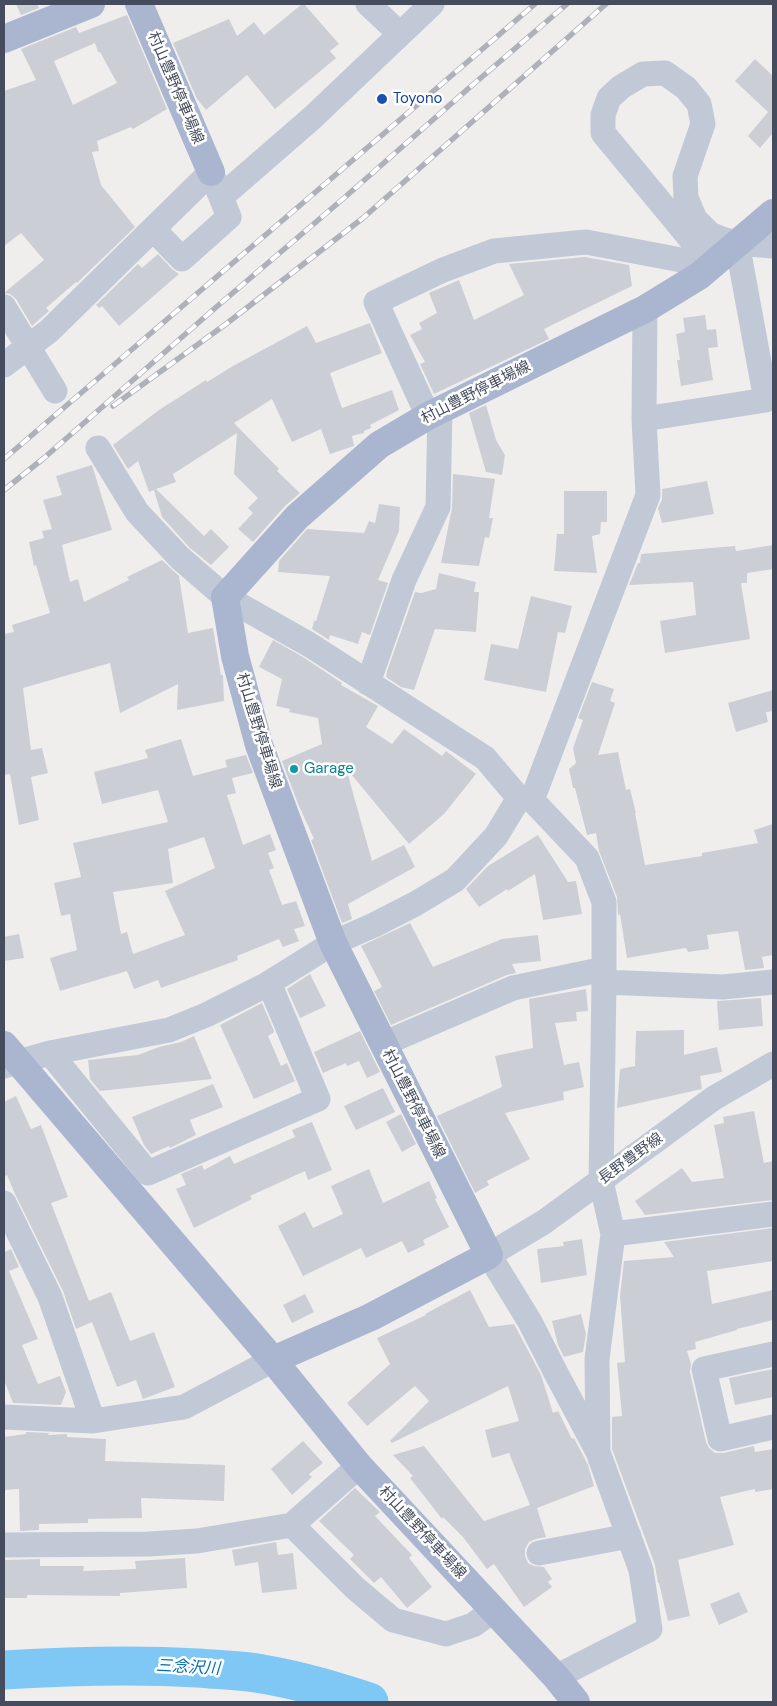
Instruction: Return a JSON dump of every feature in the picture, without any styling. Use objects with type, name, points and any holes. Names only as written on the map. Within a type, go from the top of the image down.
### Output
[{"type":"main road","points":[[4,39],[91,4]]},
{"type":"main road","name":"村山豊野停車場線","points":[[138,4],[211,172]]},
{"type":"main road","name":"村山豊野停車場線","points":[[489,1255],[333,942],[259,745],[235,656],[225,597],[297,517],[379,445],[434,413],[645,309],[713,266],[773,213]]},
{"type":"main road","name":"村山豊野停車場線","points":[[8,1058],[273,1360],[359,1466],[556,1677],[575,1702]]},
{"type":"main road","points":[[273,1360],[370,1317],[489,1255]]},
{"type":"street","points":[[368,4],[400,34]]},
{"type":"street","points":[[221,197],[312,118],[432,4]]},
{"type":"street","points":[[713,266],[603,133],[603,115],[610,98],[621,87],[644,74],[665,73],[686,88],[699,104],[703,124],[685,176],[686,198],[695,220],[710,234],[737,243],[773,246]]},
{"type":"street","points":[[4,365],[30,347],[48,331],[153,228],[211,172],[229,217],[182,259],[153,228]]},
{"type":"street","points":[[368,684],[404,580],[438,507],[434,413],[376,302],[443,270],[494,251],[522,248],[586,242],[713,266]]},
{"type":"street","points":[[644,419],[766,400],[737,243]]},
{"type":"street","points":[[4,307],[55,391]]},
{"type":"street","points":[[8,1058],[50,1053],[169,1030],[206,1015],[269,983],[333,942],[374,926],[455,880],[496,836],[525,799],[648,495],[644,419],[645,309]]},
{"type":"street","points":[[98,448],[137,512],[180,558],[225,597],[310,644],[368,684],[485,758],[587,858],[604,902],[601,1181],[613,1234],[598,1359],[598,1452]]},
{"type":"street","points":[[383,1044],[512,988],[604,975],[723,987],[773,982]]},
{"type":"street","points":[[50,1053],[148,1174],[318,1099],[269,983]]},
{"type":"street","name":"長野豊野線","points":[[489,1255],[544,1222],[714,1098],[773,1064]]},
{"type":"street","points":[[4,1203],[50,1297],[93,1421]]},
{"type":"street","points":[[613,1234],[773,1214]]},
{"type":"street","points":[[489,1255],[530,1322],[556,1375],[598,1452],[641,1570],[650,1629],[556,1677]]},
{"type":"street","points":[[773,1354],[704,1370],[720,1439],[773,1427]]},
{"type":"street","points":[[4,1418],[93,1421],[184,1407],[273,1360]]},
{"type":"street","points":[[4,1545],[197,1542],[292,1525],[359,1466]]},
{"type":"street","points":[[292,1525],[355,1588],[393,1620],[446,1634],[473,1625],[494,1610]]},
{"type":"street","points":[[539,1552],[629,1536]]},
{"type":"building","points":[[16,4],[37,4],[39,8],[21,15]]},
{"type":"building","points":[[302,4],[339,44],[330,51],[336,58],[275,109],[247,75],[206,110],[197,99],[173,43],[229,19],[237,36],[254,22],[264,35]]},
{"type":"building","points":[[127,15],[167,109],[133,129],[131,127],[97,141],[99,151],[92,152],[101,185],[135,227],[77,283],[46,308],[49,311],[32,326],[16,299],[10,294],[4,293],[44,260],[21,233],[4,246],[4,91],[36,80],[21,49],[76,27],[79,33]],"holes":[[[95,43],[98,52],[100,52],[117,83],[73,105],[54,61]]]},
{"type":"building","points":[[755,59],[773,76],[773,133],[760,148],[748,136],[768,112],[735,81]]},
{"type":"building","points":[[158,254],[179,274],[119,326],[102,306],[99,308],[96,305],[138,264],[142,268]]},
{"type":"building","points":[[585,257],[629,265],[632,286],[544,329],[549,339],[434,394],[420,364],[425,362],[410,335],[422,329],[419,323],[437,313],[429,293],[459,280],[474,320],[524,295],[509,264]]},
{"type":"building","points":[[705,315],[707,330],[716,329],[718,347],[708,348],[713,380],[681,386],[676,334],[685,332],[683,318]]},
{"type":"building","points":[[370,323],[382,353],[330,373],[342,408],[392,390],[399,410],[370,425],[371,428],[364,431],[364,433],[352,436],[354,446],[330,454],[321,429],[292,442],[272,399],[234,423],[279,469],[277,471],[300,493],[285,506],[253,542],[238,529],[253,513],[248,508],[258,498],[234,474],[237,433],[173,474],[176,482],[156,489],[204,536],[211,529],[229,547],[211,565],[190,548],[162,517],[154,490],[149,492],[138,461],[128,469],[113,445],[159,410],[206,380],[207,382],[307,326],[316,343]]},
{"type":"building","points":[[486,405],[496,440],[505,455],[502,475],[486,472],[469,413]]},
{"type":"building","points":[[92,465],[112,530],[62,545],[70,582],[78,579],[84,602],[129,580],[127,577],[162,560],[179,576],[188,633],[213,628],[221,675],[223,675],[224,701],[177,710],[178,684],[120,713],[110,663],[23,688],[31,750],[42,748],[48,773],[31,777],[39,820],[19,825],[10,774],[4,775],[4,634],[14,632],[12,625],[50,613],[36,565],[34,566],[29,542],[44,538],[42,531],[52,529],[43,500],[62,495],[56,476]]},
{"type":"building","points":[[453,474],[495,479],[489,518],[493,518],[489,538],[485,537],[479,566],[441,563],[452,508]]},
{"type":"building","points":[[707,481],[714,514],[662,523],[658,508],[662,500],[662,489]]},
{"type":"building","points":[[564,491],[607,491],[607,522],[601,522],[600,534],[592,536],[597,573],[554,571],[557,534],[564,534]]},
{"type":"building","points":[[379,504],[400,507],[399,531],[378,580],[388,583],[370,635],[362,632],[358,644],[330,635],[329,640],[312,629],[330,576],[278,572],[279,561],[307,529],[364,533],[369,521],[375,523]]},
{"type":"building","points":[[773,545],[773,569],[747,573],[747,583],[741,583],[750,639],[665,653],[660,621],[696,615],[693,582],[629,585],[638,563],[640,563],[641,554],[735,546],[736,551]]},
{"type":"building","points":[[439,573],[476,582],[474,592],[479,592],[476,632],[435,629],[414,690],[401,687],[386,677],[387,671],[415,592],[421,593],[436,589]]},
{"type":"building","points":[[531,596],[572,606],[565,633],[558,632],[546,692],[484,680],[491,644],[518,649]]},
{"type":"building","points":[[273,640],[303,657],[342,683],[341,685],[378,706],[366,727],[392,744],[404,729],[442,756],[446,751],[476,774],[444,814],[409,844],[346,768],[372,861],[404,845],[415,867],[348,904],[352,919],[342,923],[311,840],[314,839],[298,804],[282,761],[322,744],[318,718],[289,712],[290,709],[276,706],[282,679],[259,667]]},
{"type":"building","points":[[592,682],[614,689],[610,701],[615,703],[598,755],[618,752],[626,790],[630,789],[636,813],[645,865],[702,856],[702,853],[758,843],[754,830],[773,824],[773,955],[762,957],[764,968],[745,970],[738,931],[707,935],[709,949],[688,952],[686,948],[627,958],[620,914],[618,915],[617,897],[599,851],[596,833],[587,835],[569,769],[576,763],[573,748],[583,720],[578,718]]},
{"type":"building","points":[[773,690],[773,711],[766,712],[768,722],[736,732],[728,703]]},
{"type":"building","points":[[181,739],[193,776],[227,767],[225,760],[246,755],[253,773],[232,778],[236,793],[227,795],[243,845],[270,834],[276,850],[268,853],[274,868],[269,870],[282,905],[296,901],[305,926],[294,929],[299,941],[283,947],[279,939],[237,956],[238,960],[161,988],[158,980],[134,989],[127,971],[60,991],[50,958],[77,950],[70,914],[61,916],[54,883],[81,877],[73,843],[168,822],[158,790],[102,804],[94,772],[148,758],[145,750]],"holes":[[[204,837],[215,868],[165,891],[185,935],[133,954],[127,932],[121,934],[113,892],[173,883],[168,849]]]},
{"type":"building","points":[[538,835],[568,882],[576,881],[582,914],[543,920],[535,874],[479,907],[466,889],[488,866]]},
{"type":"building","points":[[410,923],[433,967],[502,939],[538,935],[541,961],[512,964],[516,973],[507,975],[391,1025],[374,991],[382,987],[361,946]]},
{"type":"building","points":[[19,934],[24,958],[4,961],[4,937]]},
{"type":"building","points":[[310,974],[326,1006],[300,1018],[287,989]]},
{"type":"building","points":[[586,989],[588,1011],[576,1012],[577,1021],[555,1023],[564,1065],[579,1062],[584,1087],[563,1092],[564,1100],[505,1113],[530,1159],[487,1181],[489,1185],[475,1193],[437,1116],[502,1087],[495,1056],[533,1048],[529,999]]},
{"type":"building","points":[[761,998],[763,1026],[719,1030],[717,1001]]},
{"type":"building","points":[[262,1003],[274,1031],[268,1036],[281,1066],[287,1063],[295,1081],[254,1099],[220,1025]]},
{"type":"building","points":[[684,1030],[684,1055],[717,1047],[722,1072],[700,1076],[702,1089],[617,1108],[620,1069],[635,1066],[636,1031]]},
{"type":"building","points":[[360,1031],[380,1072],[367,1078],[359,1061],[347,1066],[346,1063],[323,1073],[314,1052]]},
{"type":"building","points":[[194,1036],[212,1079],[100,1091],[90,1079],[88,1060],[138,1055],[159,1047],[181,1042]]},
{"type":"building","points":[[213,1084],[223,1107],[190,1120],[196,1135],[170,1148],[169,1146],[151,1154],[144,1145],[132,1117]]},
{"type":"building","points":[[383,1088],[395,1112],[356,1130],[344,1106]]},
{"type":"building","points":[[16,1096],[31,1129],[41,1125],[68,1197],[51,1203],[89,1301],[111,1292],[130,1341],[154,1332],[175,1387],[143,1399],[136,1380],[117,1387],[92,1322],[76,1329],[63,1291],[7,1175],[4,1177],[4,1102]]},
{"type":"building","points":[[754,1111],[764,1163],[773,1161],[773,1200],[645,1215],[635,1201],[682,1168],[692,1182],[724,1178],[714,1125],[724,1123],[723,1117]]},
{"type":"building","points":[[401,1114],[416,1144],[402,1152],[386,1122]]},
{"type":"building","points":[[312,1122],[332,1170],[308,1180],[305,1171],[250,1196],[252,1199],[194,1228],[176,1189],[186,1185],[181,1174],[202,1165],[204,1170],[230,1156],[234,1164],[295,1137],[292,1130]]},
{"type":"building","points":[[369,1169],[383,1203],[429,1181],[437,1198],[435,1199],[449,1227],[423,1240],[425,1245],[408,1253],[402,1241],[366,1258],[361,1248],[303,1276],[278,1226],[305,1212],[313,1228],[343,1214],[331,1186]]},
{"type":"building","points":[[773,1228],[773,1261],[707,1271],[712,1304],[773,1290],[773,1320],[695,1342],[696,1349],[687,1351],[691,1364],[690,1372],[709,1448],[715,1453],[754,1446],[755,1452],[773,1449],[773,1489],[755,1492],[755,1489],[720,1497],[734,1545],[678,1560],[690,1616],[668,1621],[655,1565],[612,1449],[612,1417],[622,1416],[617,1363],[625,1362],[620,1296],[624,1261],[674,1257],[664,1242]]},
{"type":"building","points":[[582,1239],[587,1275],[541,1283],[537,1249],[564,1246],[563,1242]]},
{"type":"building","points":[[11,1249],[19,1267],[9,1271],[38,1339],[22,1345],[38,1384],[60,1376],[66,1392],[61,1405],[13,1403],[4,1380],[4,1252]]},
{"type":"building","points":[[470,1290],[489,1327],[514,1324],[541,1375],[553,1413],[558,1411],[572,1439],[574,1438],[588,1465],[594,1486],[537,1508],[546,1537],[529,1542],[525,1549],[525,1556],[528,1563],[544,1567],[552,1579],[548,1582],[552,1587],[524,1607],[494,1564],[487,1569],[463,1537],[443,1517],[442,1519],[410,1478],[413,1476],[393,1455],[424,1446],[484,1521],[530,1505],[509,1453],[492,1458],[485,1430],[519,1421],[508,1386],[392,1443],[390,1441],[429,1401],[415,1386],[367,1426],[347,1403],[390,1364],[377,1338],[426,1315]]},
{"type":"building","points":[[305,1294],[314,1312],[292,1323],[283,1305]]},
{"type":"building","points":[[581,1314],[586,1334],[583,1352],[564,1357],[558,1345],[552,1321]]},
{"type":"building","points":[[773,1369],[773,1397],[735,1405],[729,1378]]},
{"type":"building","points":[[26,1432],[49,1433],[48,1435],[67,1434],[67,1437],[106,1439],[105,1461],[225,1465],[224,1501],[141,1498],[142,1518],[88,1519],[88,1523],[39,1524],[39,1530],[20,1531],[19,1489],[4,1490],[4,1437],[26,1434]]},
{"type":"building","points":[[303,1441],[323,1463],[309,1474],[312,1477],[292,1495],[271,1469]]},
{"type":"building","points":[[355,1488],[380,1512],[375,1516],[412,1555],[409,1558],[432,1587],[407,1608],[381,1577],[374,1583],[350,1559],[354,1555],[319,1521]]},
{"type":"building","points":[[276,1542],[278,1555],[293,1553],[297,1589],[262,1593],[258,1562],[235,1566],[232,1550]]},
{"type":"building","points":[[185,1558],[187,1588],[120,1593],[120,1596],[27,1595],[27,1598],[4,1598],[4,1560],[40,1559],[40,1566],[84,1566],[83,1571],[136,1569],[135,1561]]},
{"type":"building","points":[[739,1592],[748,1612],[719,1625],[710,1604]]},
{"type":"waterway","name":"三念沢川","points":[[4,1670],[125,1666],[238,1671],[289,1679],[369,1702]]},
{"type":"railway","points":[[4,459],[535,4]]},
{"type":"railway","points":[[4,490],[44,458],[567,4]]},
{"type":"railway","points":[[113,406],[226,324],[363,218],[606,4]]},
{"type":"place","name":"Toyono","points":[[382,99]]},
{"type":"place","name":"Garage","points":[[294,769]]}]
